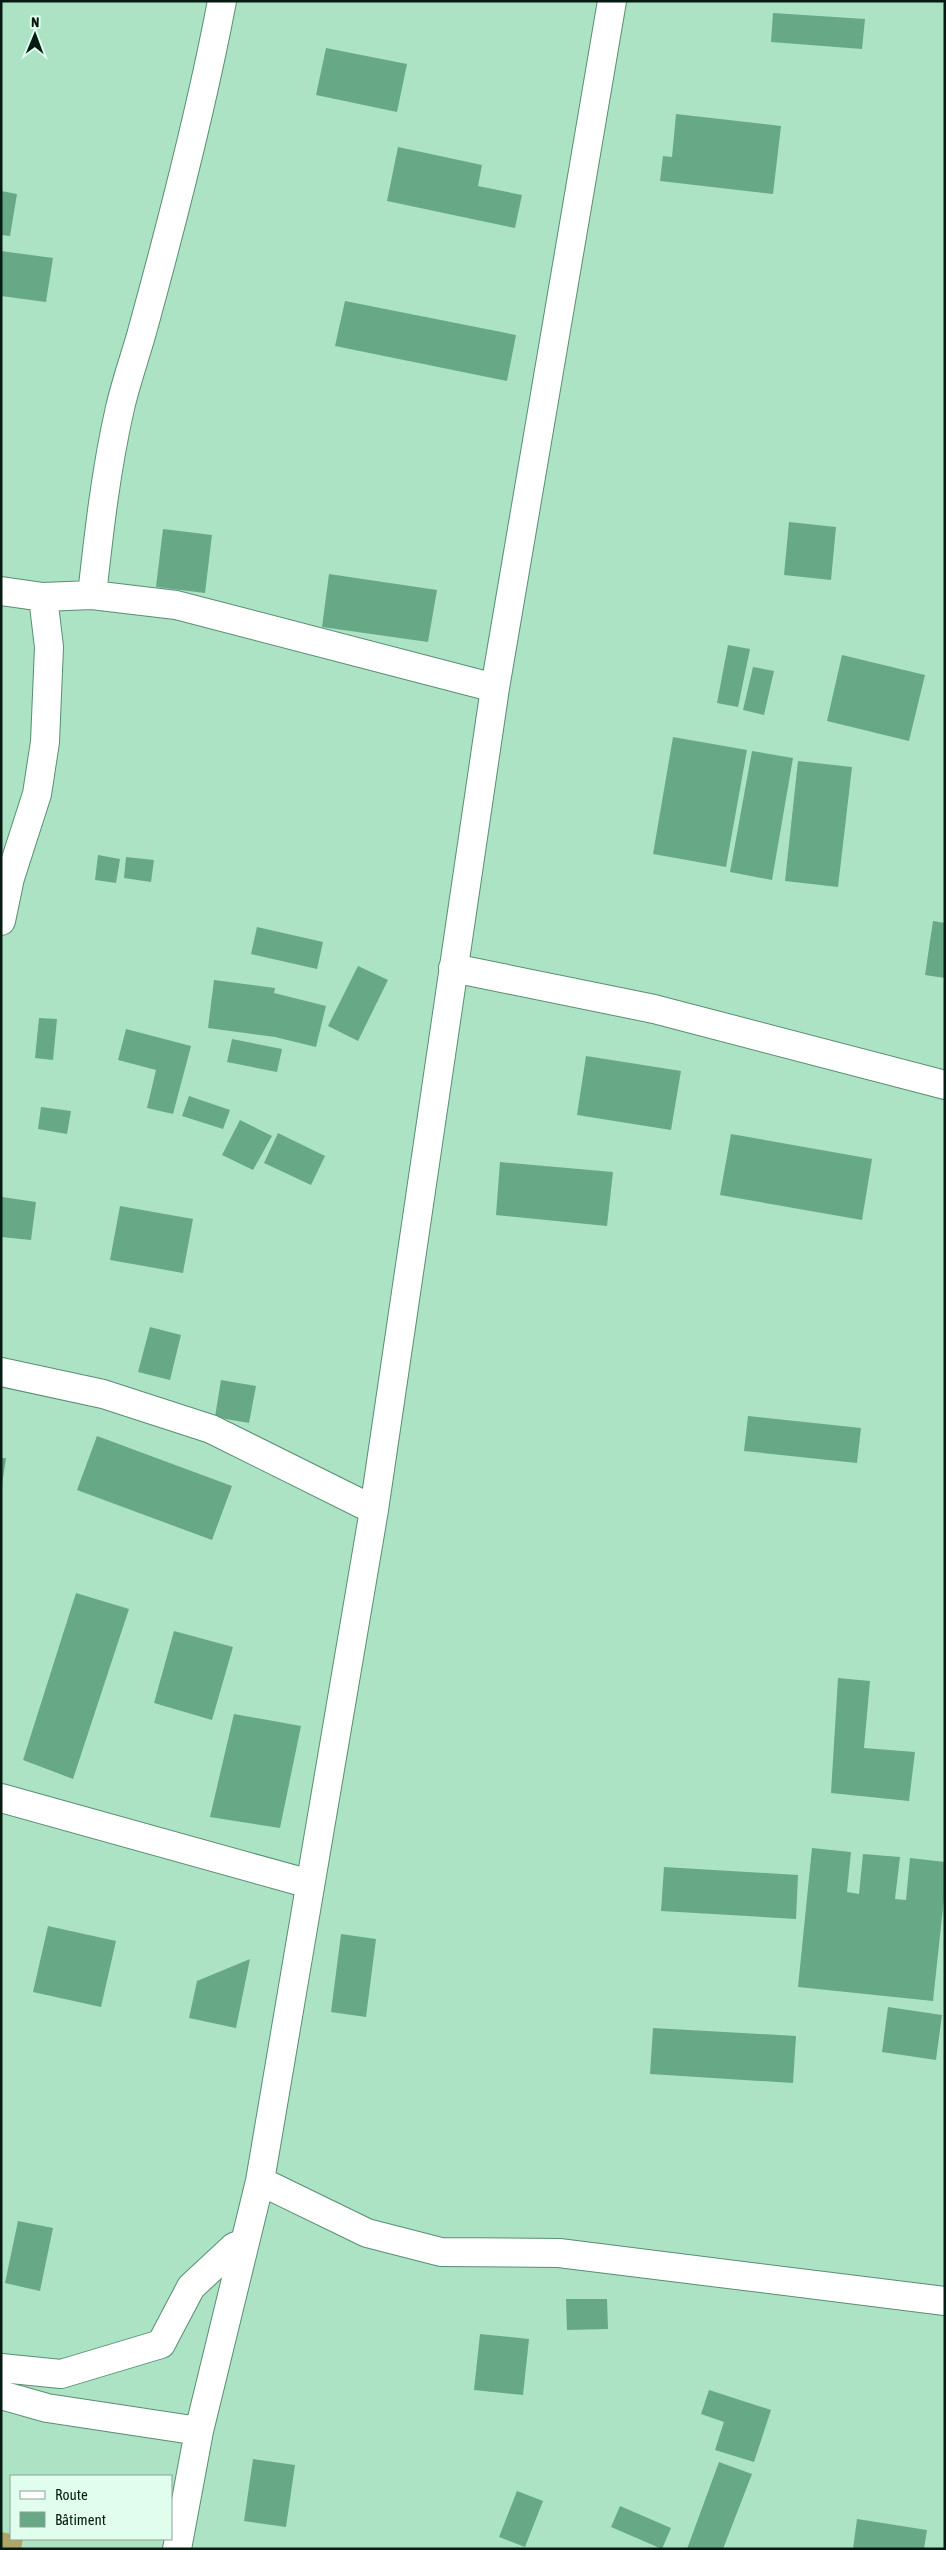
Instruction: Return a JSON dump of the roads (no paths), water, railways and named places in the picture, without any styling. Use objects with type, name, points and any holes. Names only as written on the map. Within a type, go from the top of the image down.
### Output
[{"type":"street","points":[[92,595],[105,485],[120,407],[142,332],[175,202],[212,52],[222,1]]},
{"type":"street","points":[[177,2549],[199,2432],[260,2181],[374,1510],[495,688],[612,1]]},
{"type":"street","points":[[1,591],[43,597],[92,595],[176,605],[495,688]]},
{"type":"street","points":[[1,921],[10,878],[37,794],[45,742],[49,647],[43,597]]},
{"type":"street","points":[[453,968],[654,1009],[945,1086]]},
{"type":"street","points":[[1,1372],[104,1394],[211,1429],[374,1510]]},
{"type":"street","points":[[1,1798],[310,1884]]},
{"type":"street","points":[[260,2181],[367,2233],[441,2252],[559,2252],[945,2301]]},
{"type":"street","points":[[1,2368],[60,2374],[161,2344],[191,2287],[234,2247],[244,2243]]},
{"type":"street","points":[[1,2395],[47,2408],[199,2432]]}]
